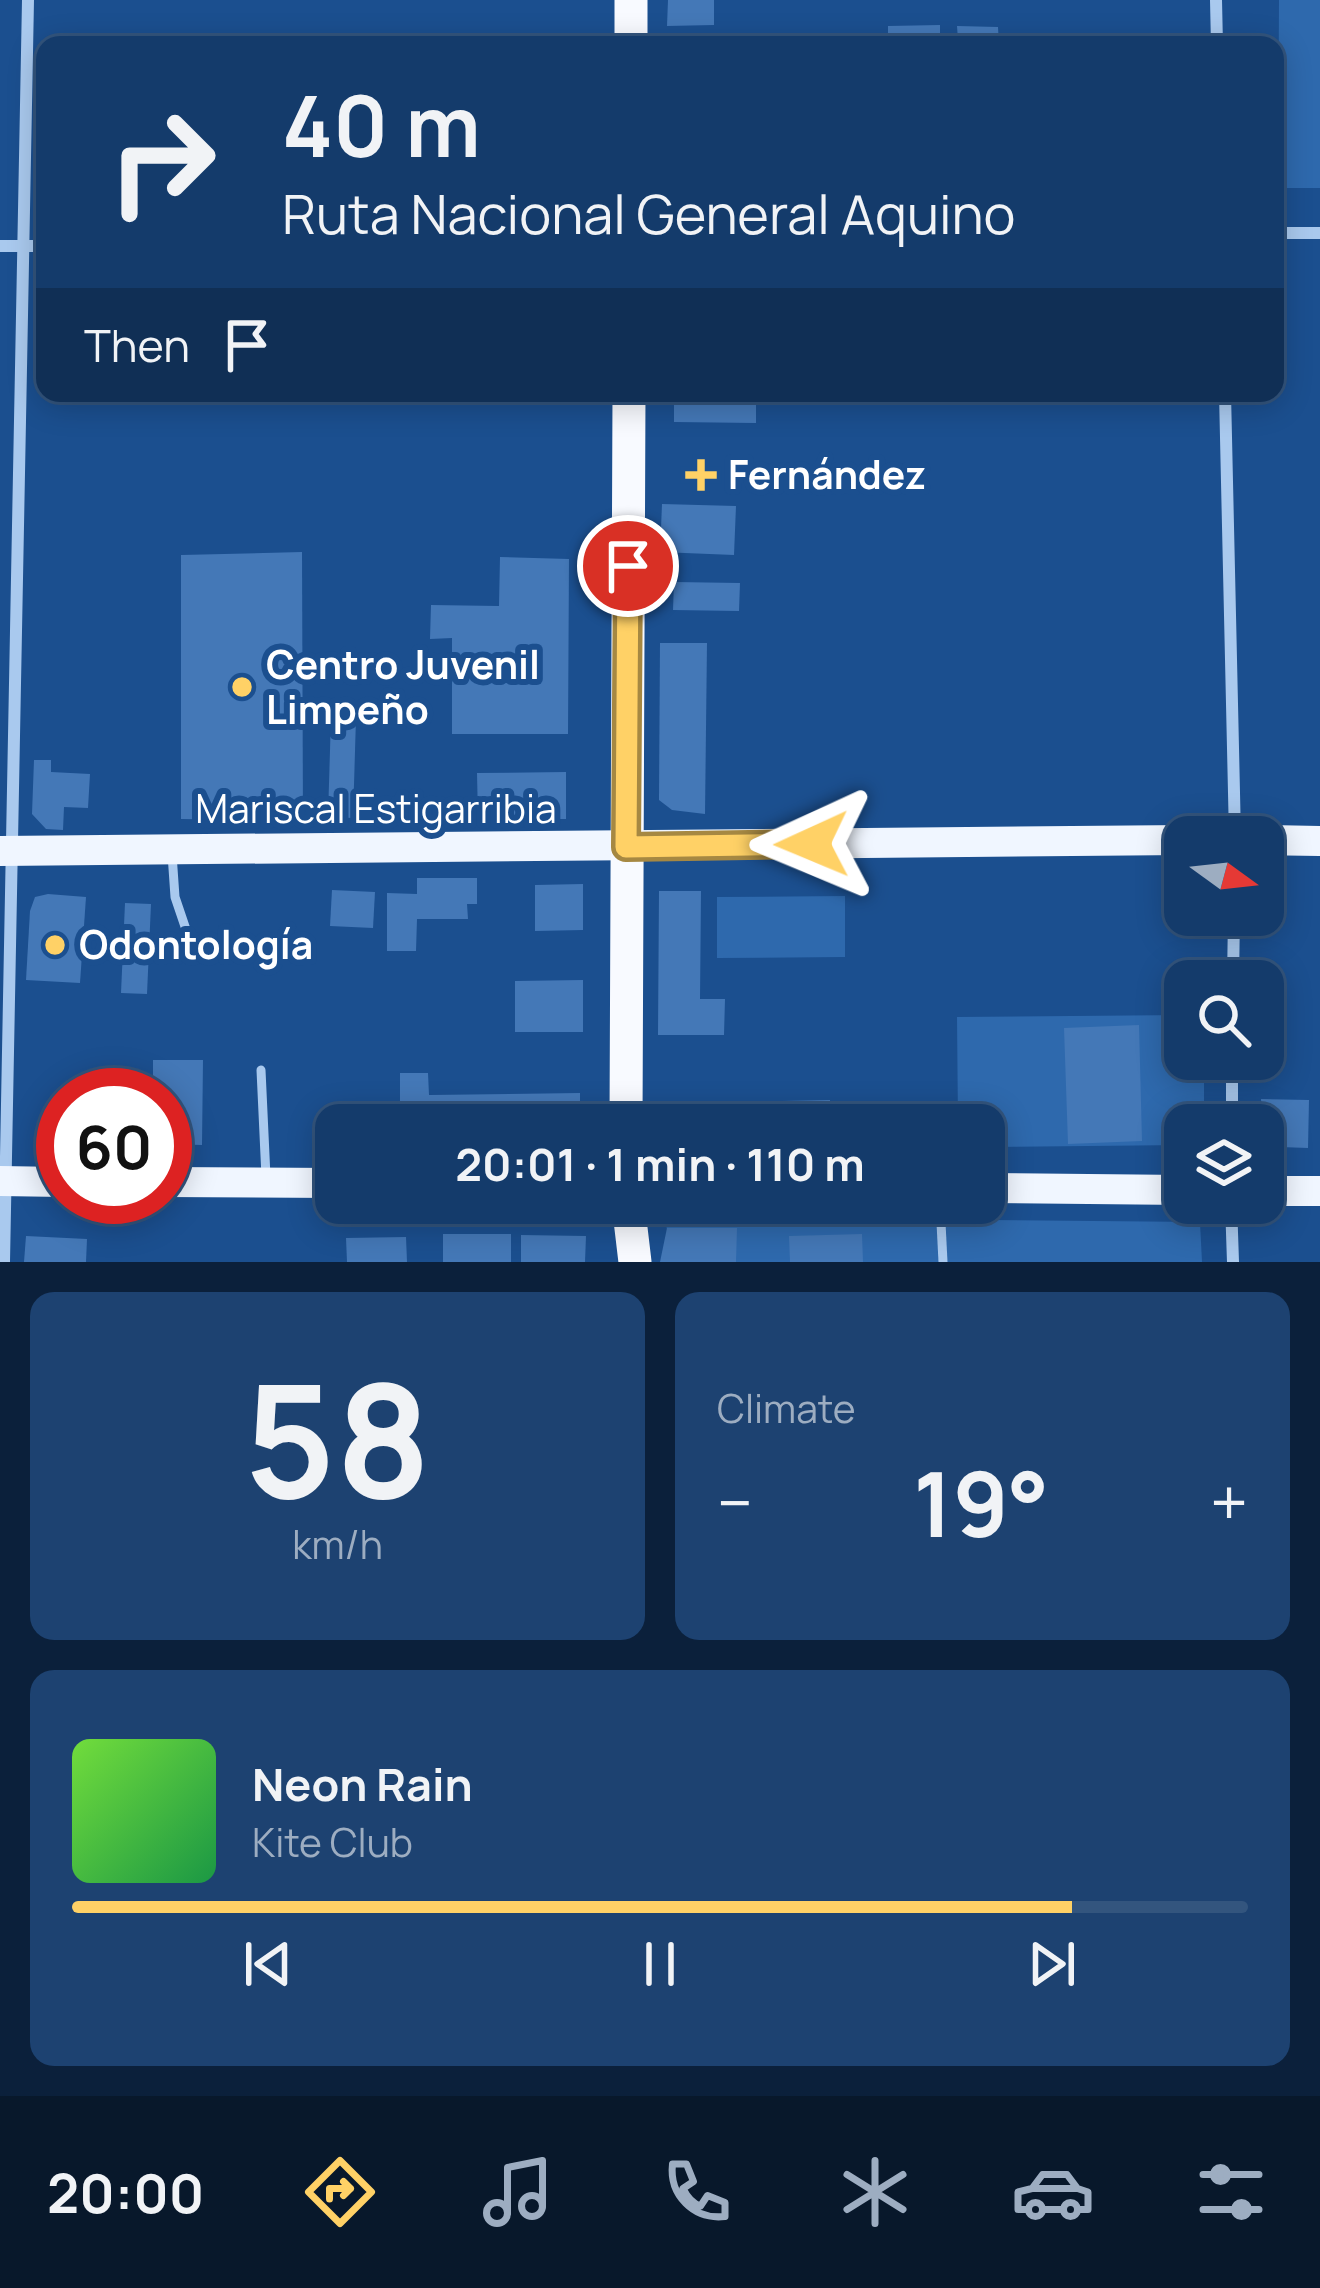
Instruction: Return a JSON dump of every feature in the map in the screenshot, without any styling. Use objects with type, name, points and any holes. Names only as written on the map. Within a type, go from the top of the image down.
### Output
[{"type":"highway","points":[[631,0],[631,36]]},
{"type":"highway","points":[[626,1104],[629,402]]},
{"type":"highway","points":[[630,1224],[635,1262]]},
{"type":"main road","name":"Mariscal Estigarribia","points":[[5,851],[1164,840]]},
{"type":"main road","points":[[1284,840],[1320,841]]},
{"type":"main road","points":[[2,1181],[36,1181]]},
{"type":"main road","points":[[192,1182],[315,1183]]},
{"type":"main road","points":[[1005,1188],[1164,1190]]},
{"type":"main road","points":[[1284,1190],[1320,1190]]},
{"type":"street","points":[[4,1262],[5,851],[28,0]]},
{"type":"street","points":[[1216,0],[1217,36]]},
{"type":"street","points":[[1284,233],[1320,233]]},
{"type":"street","points":[[0,247],[36,246]]},
{"type":"street","points":[[1225,402],[1235,816]]},
{"type":"street","points":[[1232,1224],[1233,1262]]},
{"type":"lane","points":[[172,849],[175,897],[195,956]]},
{"type":"lane","points":[[261,1070],[266,1183]]},
{"type":"lane","points":[[941,1224],[944,1262]]},
{"type":"shaded area","points":[[1279,0],[1320,0],[1320,188],[1284,188],[1284,36],[1279,36]]},
{"type":"shaded area","points":[[845,896],[845,957],[717,958],[717,897]]},
{"type":"shaded area","points":[[1164,1015],[1164,1080],[1204,1080],[1204,1104],[1164,1104],[1164,1145],[1005,1147],[1005,1104],[958,1104],[957,1017]]},
{"type":"shaded area","points":[[1005,1220],[1200,1224],[1202,1262],[672,1262],[666,1224],[1005,1224]]},
{"type":"building","points":[[668,0],[714,0],[714,25],[667,26]]},
{"type":"building","points":[[940,25],[940,36],[888,36],[888,26]]},
{"type":"building","points":[[957,26],[998,27],[998,36],[958,36]]},
{"type":"building","points":[[674,402],[756,402],[756,423],[674,422]]},
{"type":"building","points":[[662,504],[736,506],[734,555],[660,552]]},
{"type":"building","name":"Centro Juvenil Limpeño","points":[[302,552],[303,821],[181,819],[181,555]]},
{"type":"building","points":[[500,557],[569,559],[568,734],[452,734],[452,638],[430,639],[431,605],[499,606]]},
{"type":"building","points":[[674,582],[740,583],[739,611],[673,610]]},
{"type":"building","points":[[660,643],[707,643],[705,814],[672,810],[659,800]]},
{"type":"building","points":[[331,717],[356,718],[353,818],[328,817]]},
{"type":"building","points":[[34,760],[51,760],[51,772],[90,774],[88,808],[64,807],[63,830],[46,829],[32,814]]},
{"type":"building","points":[[566,772],[566,819],[478,819],[477,773]]},
{"type":"building","points":[[417,878],[477,878],[477,904],[467,904],[468,919],[417,919],[416,951],[387,951],[387,893],[417,894]]},
{"type":"building","points":[[583,884],[583,930],[535,931],[535,885]]},
{"type":"building","points":[[332,890],[375,892],[373,928],[330,926]]},
{"type":"building","points":[[659,891],[701,891],[700,999],[725,999],[724,1035],[658,1035]]},
{"type":"building","name":"Odontología","points":[[35,897],[86,897],[80,983],[26,980],[30,911]]},
{"type":"building","points":[[125,903],[151,904],[147,994],[121,993]]},
{"type":"building","points":[[583,980],[583,1032],[515,1032],[515,981]]},
{"type":"building","points":[[1139,1025],[1142,1141],[1068,1144],[1064,1028]]},
{"type":"building","points":[[153,1060],[203,1060],[202,1145],[192,1145],[192,1068],[153,1068]]},
{"type":"building","points":[[400,1073],[428,1073],[429,1095],[580,1093],[580,1104],[400,1104]]},
{"type":"building","points":[[1261,1099],[1309,1100],[1308,1148],[1284,1147],[1284,1104],[1261,1104]]},
{"type":"building","points":[[830,1100],[830,1104],[782,1104]]},
{"type":"building","points":[[667,1228],[737,1228],[736,1262],[660,1262]]},
{"type":"building","points":[[443,1234],[511,1234],[511,1262],[443,1262]]},
{"type":"building","points":[[862,1234],[863,1262],[790,1262],[789,1236]]},
{"type":"building","points":[[521,1235],[586,1236],[585,1262],[521,1262]]},
{"type":"building","points":[[26,1236],[87,1239],[86,1262],[24,1262]]},
{"type":"building","points":[[406,1237],[407,1262],[347,1262],[346,1238]]},
{"type":"place","name":"Fernández","points":[[701,475]]},
{"type":"place","name":"Centro Juvenil Limpeño","points":[[242,687]]},
{"type":"place","name":"Odontología","points":[[55,945]]},
{"type":"route","points":[[628,566],[626,847],[812,844]]}]
